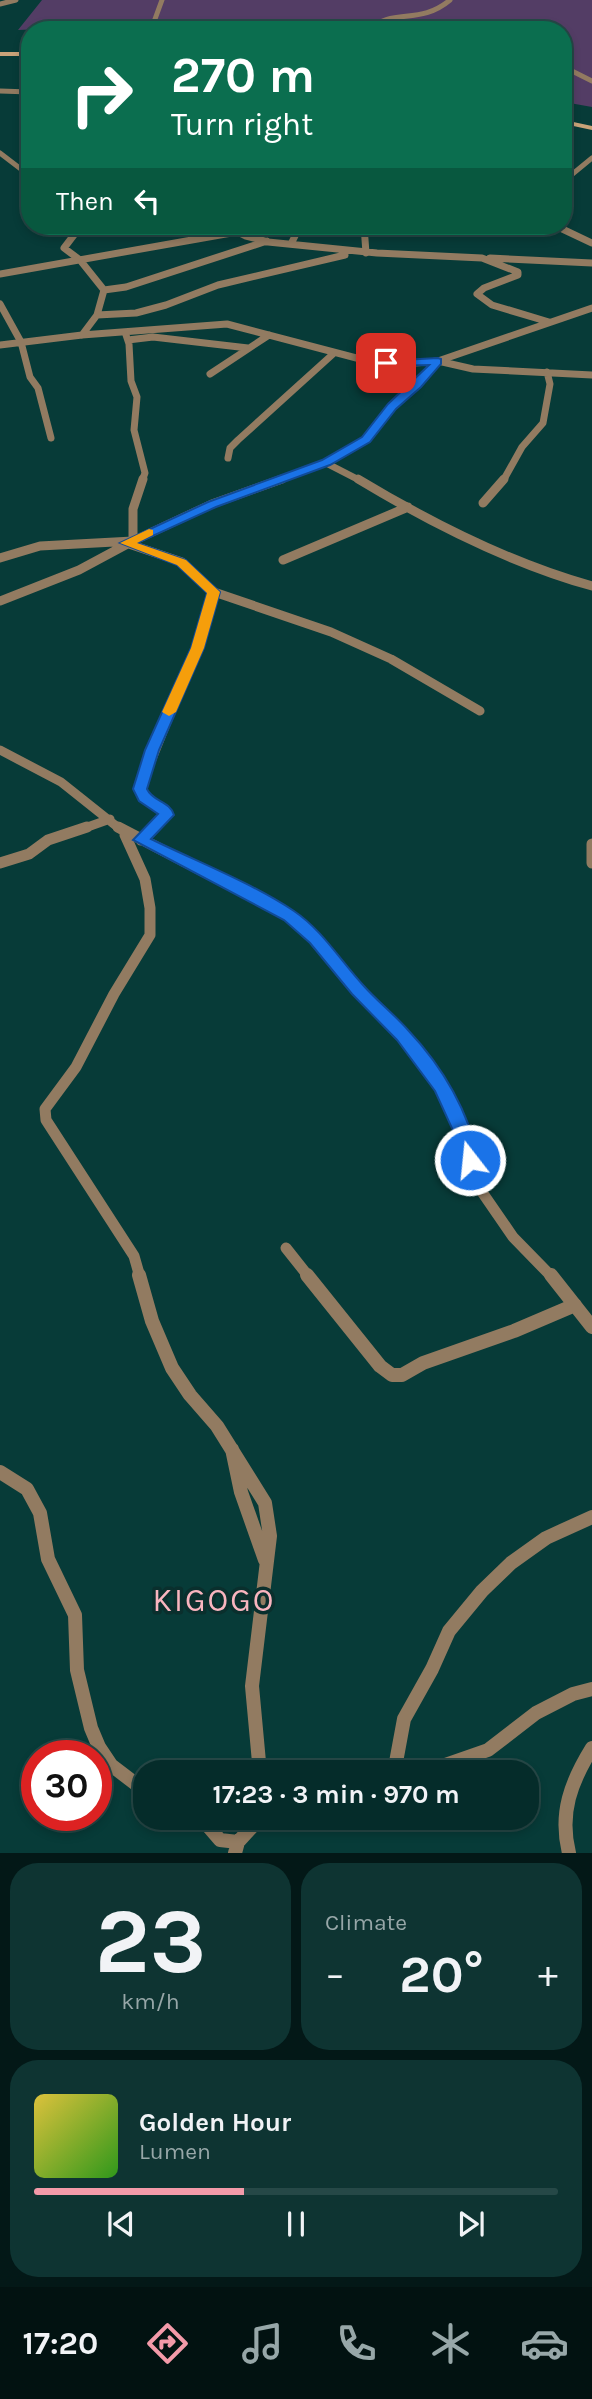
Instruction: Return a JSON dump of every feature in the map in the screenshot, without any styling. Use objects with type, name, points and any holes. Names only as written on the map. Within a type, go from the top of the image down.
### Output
[{"type":"street","points":[[0,4],[16,0]]},
{"type":"street","points":[[154,21],[162,0]]},
{"type":"street","points":[[378,21],[389,17],[430,14],[450,0]]},
{"type":"street","points":[[0,54],[21,54]]},
{"type":"street","points":[[572,71],[592,81]]},
{"type":"street","points":[[0,90],[21,91]]},
{"type":"street","points":[[572,124],[592,128]]},
{"type":"street","points":[[0,153],[21,169]]},
{"type":"street","points":[[572,174],[592,159]]},
{"type":"street","points":[[572,166],[581,166]]},
{"type":"street","points":[[572,234],[592,243]]},
{"type":"street","points":[[73,235],[64,248],[80,260],[104,290]]},
{"type":"street","points":[[0,274],[220,235]]},
{"type":"street","points":[[247,235],[267,241],[354,253],[592,263]]},
{"type":"street","points":[[291,244],[296,235]]},
{"type":"street","points":[[365,235],[366,253]]},
{"type":"street","points":[[104,290],[126,287],[267,241]]},
{"type":"street","points":[[97,315],[146,310],[218,285],[354,253]]},
{"type":"street","points":[[482,258],[497,262],[519,274],[479,291],[477,294],[482,299],[492,305],[549,322]]},
{"type":"street","points":[[82,335],[97,315],[104,290]]},
{"type":"street","points":[[0,304],[21,342],[30,377],[38,388],[51,438]]},
{"type":"street","points":[[0,601],[79,570],[129,542],[212,504],[326,463],[366,439],[392,407],[438,362],[592,308]]},
{"type":"street","points":[[126,336],[227,324],[334,354],[386,363],[438,362],[473,369],[592,375]]},
{"type":"street","points":[[0,345],[82,335],[153,337],[248,348]]},
{"type":"street","points":[[210,374],[269,335]]},
{"type":"street","points":[[126,336],[132,367],[131,381],[137,397],[134,430],[145,473],[133,509],[135,519],[129,542]]},
{"type":"street","points":[[228,457],[230,448],[237,439],[334,354]]},
{"type":"street","points":[[483,503],[504,479],[523,447],[543,423],[550,384],[547,372]]},
{"type":"street","points":[[326,463],[347,471],[464,538],[592,586]]},
{"type":"street","points":[[283,560],[408,507]]},
{"type":"street","points":[[0,558],[40,546],[129,542],[182,562],[214,592],[343,637],[391,659],[480,711]]},
{"type":"street","points":[[141,840],[166,815],[165,811],[144,798],[140,789],[152,750],[197,648],[214,592]]},
{"type":"street","points":[[0,750],[51,776],[110,819],[125,835],[145,878],[150,908],[150,935],[114,993],[76,1068],[45,1109],[46,1120],[134,1256],[152,1321],[172,1368],[232,1449],[234,1472],[244,1506],[257,1531],[267,1566],[252,1686],[259,1760]]},
{"type":"street","points":[[0,863],[29,854],[48,840],[110,819]]},
{"type":"street","points":[[125,835],[141,840],[256,897],[289,916],[316,939],[358,990],[403,1035],[443,1088],[465,1137],[482,1192],[513,1237],[549,1273],[592,1327]]},
{"type":"street","points":[[592,844],[592,863]]},
{"type":"street","points":[[286,1248],[380,1366],[392,1375],[402,1375],[423,1363],[514,1331],[575,1305]]},
{"type":"street","points":[[0,1472],[27,1489],[40,1513],[48,1559],[75,1615],[77,1670],[92,1728],[99,1747],[111,1765],[133,1782]]},
{"type":"street","points":[[396,1760],[404,1719],[432,1669],[449,1631],[482,1591],[511,1563],[546,1538],[592,1517]]},
{"type":"street","points":[[459,1760],[488,1750],[536,1713],[592,1689]]},
{"type":"street","points":[[569,1853],[564,1838],[564,1809],[577,1772],[592,1748]]},
{"type":"street","points":[[211,1830],[220,1840],[237,1848],[251,1830]]},
{"type":"shaded area","points":[[42,0],[592,0],[592,107],[572,103],[572,21],[25,21]]},
{"type":"slow traffic","points":[[149,533],[126,543],[182,562],[214,592],[208,620],[169,712]]},
{"type":"district","name":"KIGOGO","points":[[214,1600]]},
{"type":"route","points":[[386,363],[438,362],[392,407],[366,439],[326,463],[212,504],[126,543],[182,562],[214,592],[208,620],[152,750],[140,789],[144,798],[165,811],[166,815],[141,840],[256,897],[289,916],[316,939],[358,990],[403,1035],[443,1088],[465,1137],[470,1160]]}]
